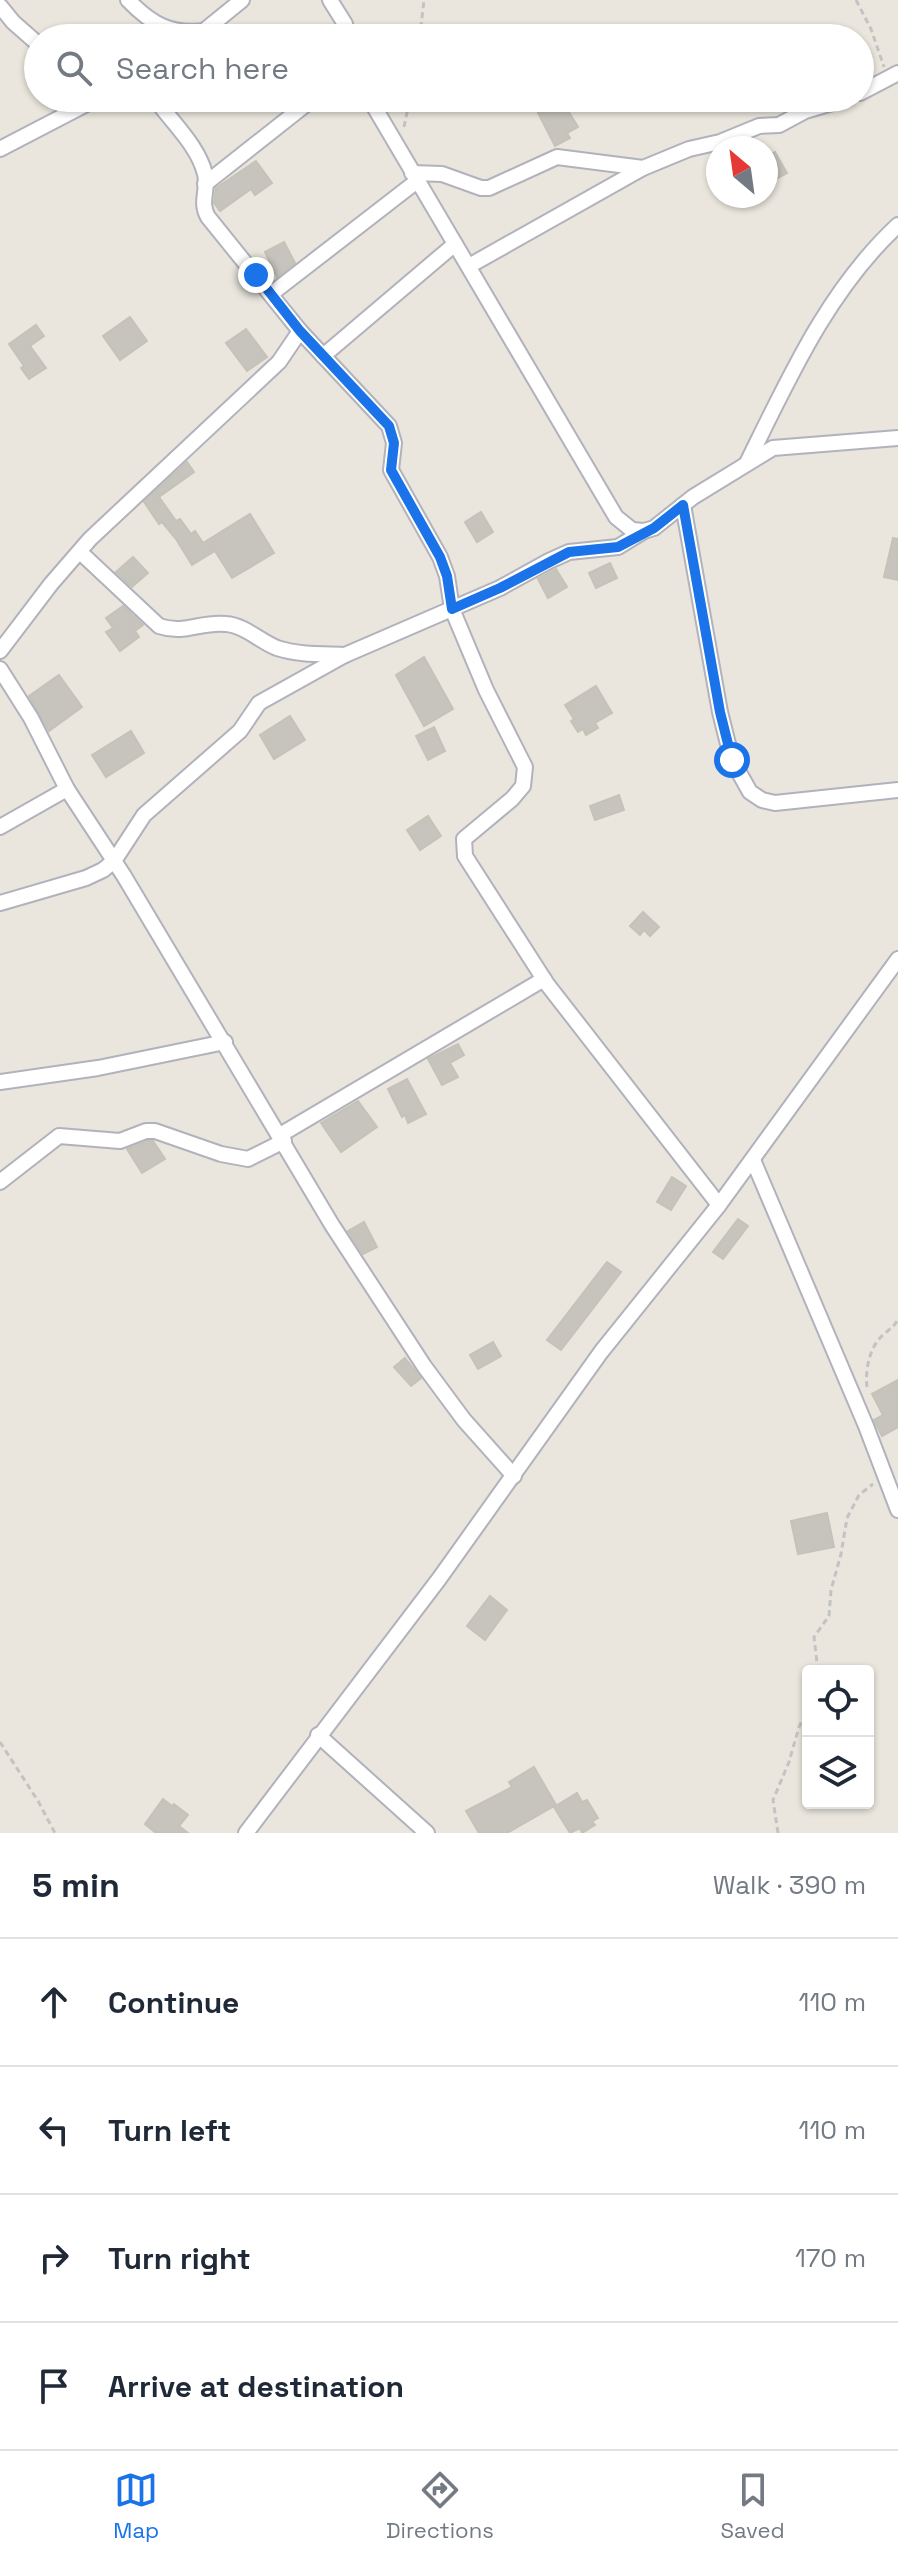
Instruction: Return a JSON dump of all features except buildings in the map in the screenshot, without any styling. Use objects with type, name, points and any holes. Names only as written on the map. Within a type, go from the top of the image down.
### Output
[{"type":"street","points":[[128,0],[159,24]]},
{"type":"street","points":[[213,24],[242,0]]},
{"type":"street","points":[[330,0],[345,24]]},
{"type":"street","points":[[0,6],[24,32]]},
{"type":"street","points":[[874,86],[893,76]]},
{"type":"street","points":[[0,149],[71,112]]},
{"type":"street","points":[[166,112],[204,168],[203,210],[300,331],[389,426],[394,443],[391,470],[440,557],[447,576],[452,609],[486,690],[525,767],[523,786],[512,799],[464,839],[465,856],[544,979],[719,1205]]},
{"type":"street","points":[[205,184],[296,112]]},
{"type":"street","points":[[377,112],[616,517],[632,530],[644,531]]},
{"type":"street","points":[[469,266],[643,168],[759,126],[779,125],[803,112]]},
{"type":"street","points":[[271,294],[414,177],[442,174],[489,188],[557,157],[643,168]]},
{"type":"street","points":[[747,463],[810,336],[843,289],[898,225]]},
{"type":"street","points":[[323,356],[455,244]]},
{"type":"street","points":[[0,651],[51,584],[80,552],[125,505],[279,362],[300,331]]},
{"type":"street","points":[[0,903],[86,878],[103,870],[114,861],[144,815],[240,731],[259,703],[345,655],[500,588],[569,552],[618,547],[654,528],[683,505],[773,448],[898,438]]},
{"type":"street","points":[[683,505],[720,712],[732,760],[750,792],[762,800],[775,803],[898,790]]},
{"type":"street","points":[[80,552],[159,626],[175,632],[212,624],[230,624],[275,647],[345,655]]},
{"type":"street","points":[[0,669],[31,718],[67,789],[225,1042],[332,1225],[424,1366],[464,1420],[514,1476]]},
{"type":"street","points":[[0,827],[67,789]]},
{"type":"street","points":[[246,1833],[514,1476],[601,1352],[753,1160],[898,959]]},
{"type":"street","points":[[0,1182],[59,1136],[120,1141],[146,1131],[155,1131],[221,1154],[248,1159],[544,979]]},
{"type":"street","points":[[0,1082],[98,1068],[225,1042]]},
{"type":"street","points":[[753,1160],[898,1510]]},
{"type":"street","points":[[318,1735],[427,1833]]},
{"type":"path","points":[[421,24],[424,0]]},
{"type":"path","points":[[856,0],[868,24]]},
{"type":"path","points":[[874,35],[893,76]]},
{"type":"path","points":[[400,150],[407,112]]},
{"type":"path","points":[[868,1394],[870,1357],[877,1341],[895,1326],[898,1319]]},
{"type":"path","points":[[817,1665],[814,1637],[829,1616],[831,1590],[847,1518],[859,1495],[885,1474]]},
{"type":"path","points":[[778,1833],[773,1800],[802,1722]]},
{"type":"path","points":[[0,1742],[55,1833]]},
{"type":"route","points":[[256,275],[300,331],[389,426],[394,443],[391,470],[440,557],[447,576],[452,609],[569,552],[618,547],[654,528],[683,505],[720,712],[732,760]]}]
